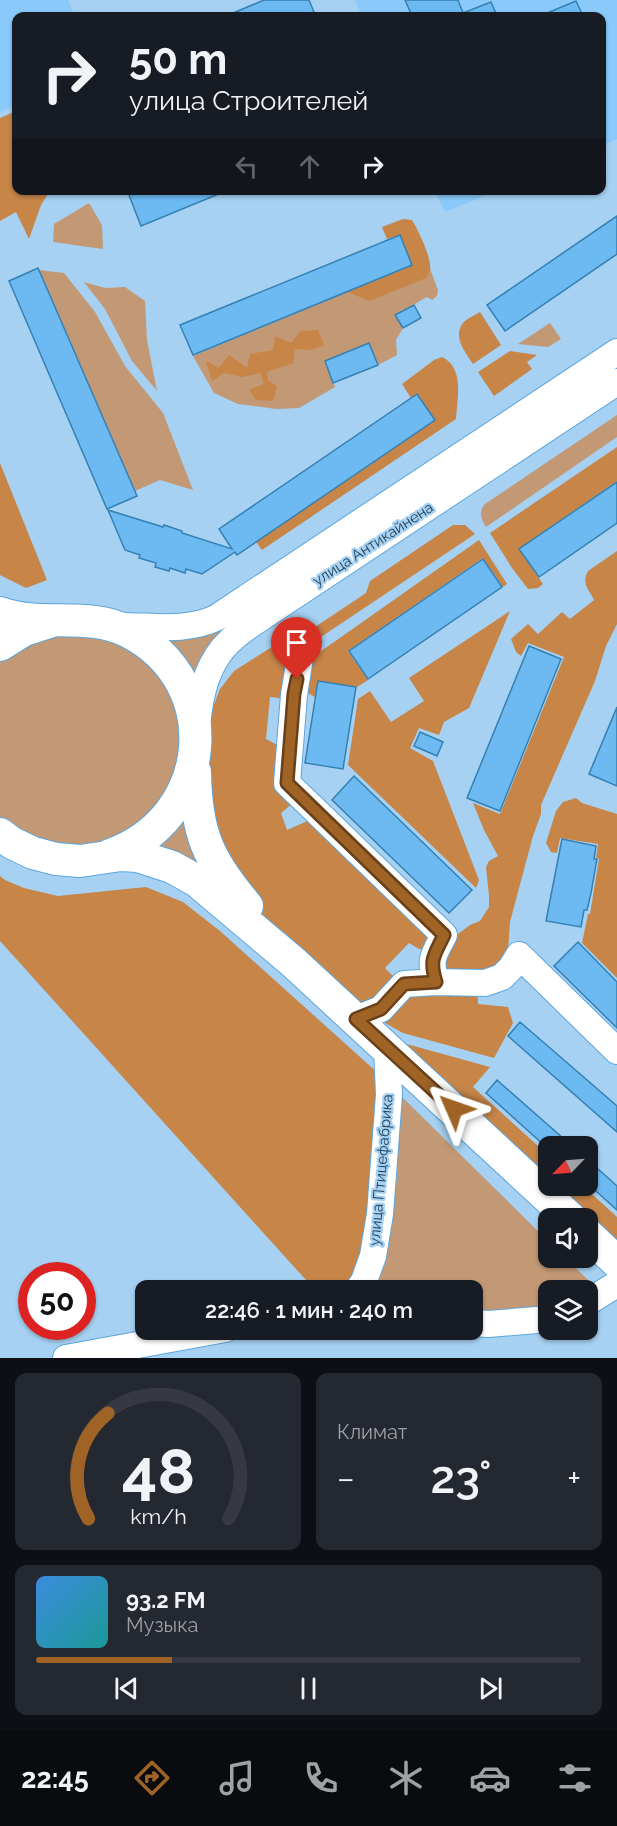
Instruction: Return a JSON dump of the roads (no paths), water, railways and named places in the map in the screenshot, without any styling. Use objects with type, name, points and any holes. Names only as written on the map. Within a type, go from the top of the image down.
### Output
[{"type":"main road","points":[[0,613],[29,618],[93,620],[135,635],[163,657],[177,675],[192,708],[195,730],[196,805],[205,843],[232,888],[293,962]]},
{"type":"main road","points":[[0,645],[24,630],[47,622],[70,619]]},
{"type":"main road","points":[[104,857],[126,849],[147,837],[164,821],[179,802],[189,780],[195,754]]},
{"type":"main road","points":[[0,834],[12,843],[33,853],[56,859],[80,861],[121,855],[138,856],[172,867],[188,876],[293,962],[559,1208]]},
{"type":"main road","points":[[598,1244],[617,1262]]},
{"type":"street","name":"улица Антикайнена","points":[[115,626],[179,628],[216,618],[617,352]]},
{"type":"street","name":"улица Антикайнена","points":[[195,754],[198,710],[202,693],[214,661],[230,640],[617,382]]},
{"type":"street","points":[[299,664],[294,694],[287,783],[444,935],[431,967],[436,982]]},
{"type":"street","points":[[356,1019],[381,1009],[404,984],[485,983],[502,977],[519,955],[617,1052]]},
{"type":"street","name":"улица Птицефабрика","points":[[364,1280],[373,1256],[380,1215],[389,1095],[387,1047]]},
{"type":"street","points":[[598,1296],[617,1284]]},
{"type":"street","points":[[483,1324],[538,1320]]},
{"type":"street","points":[[66,1358],[165,1340]]}]
